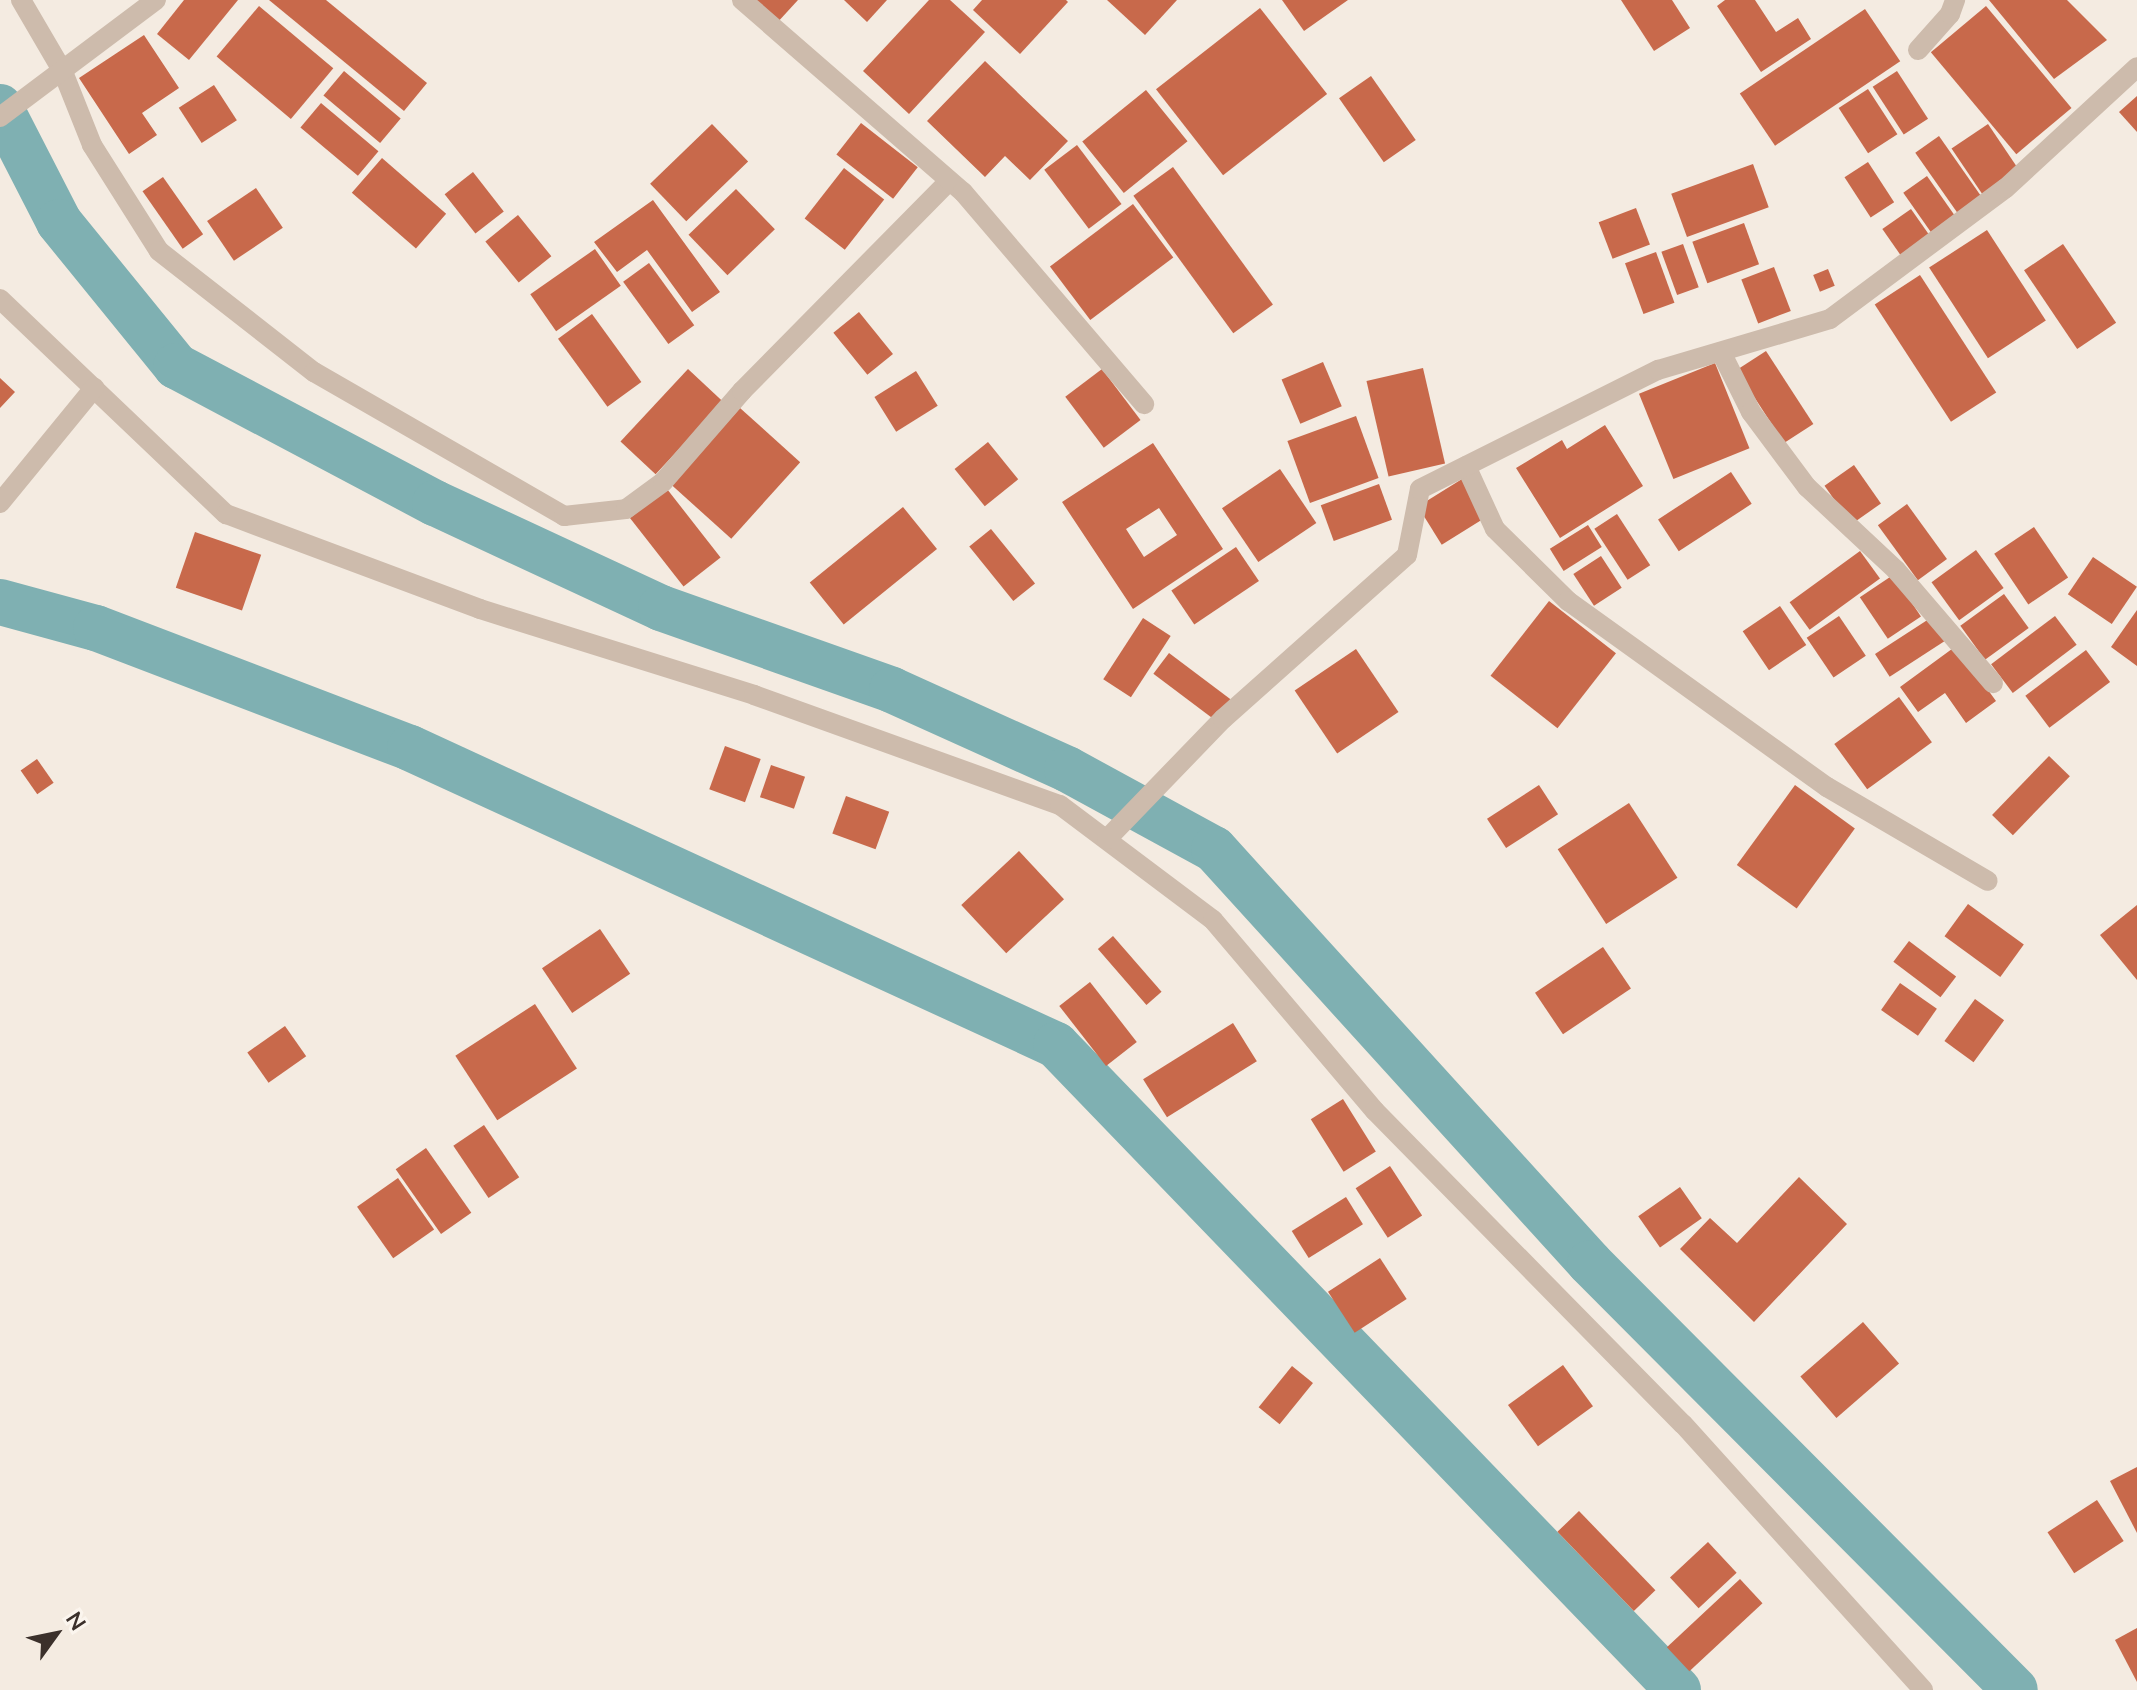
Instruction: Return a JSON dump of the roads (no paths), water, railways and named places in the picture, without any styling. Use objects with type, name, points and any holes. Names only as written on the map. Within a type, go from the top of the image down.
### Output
[{"type":"street","points":[[21,0],[56,77],[92,145],[159,251],[314,372],[564,516],[626,509],[663,482],[742,391],[949,181]]},
{"type":"street","points":[[0,117],[156,0]]},
{"type":"street","points":[[742,0],[949,181],[1072,315],[1144,404]]},
{"type":"street","points":[[1918,50],[1950,14],[1955,0]]},
{"type":"street","points":[[1107,839],[1223,719],[1407,555],[1420,489],[1658,370],[1830,319],[2006,188],[2137,67]]},
{"type":"street","points":[[0,299],[226,514],[480,609],[754,695],[1060,805],[1213,920],[1375,1111],[1683,1424],[1923,1690]]},
{"type":"street","points":[[1721,352],[1751,412],[1807,487],[1896,570],[1993,683]]},
{"type":"street","points":[[0,503],[94,388]]},
{"type":"street","points":[[1466,466],[1495,529],[1568,601],[1827,787],[1988,881]]},
{"type":"waterway","points":[[0,107],[59,222],[176,366],[435,503],[661,608],[892,690],[1067,769],[1214,849],[1590,1263],[2015,1690]]},
{"type":"waterway","points":[[0,602],[96,628],[410,748],[1056,1045],[1678,1690]]}]
